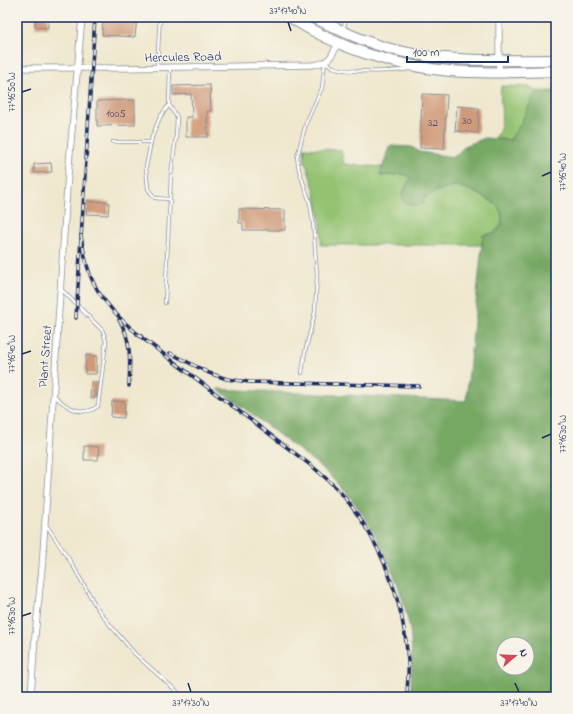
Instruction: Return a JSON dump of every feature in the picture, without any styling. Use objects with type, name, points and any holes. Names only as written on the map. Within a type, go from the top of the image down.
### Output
[{"type":"highway","points":[[290,17],[338,42],[377,57],[422,67],[449,71],[556,72]]},
{"type":"highway","points":[[312,17],[342,32],[378,46],[414,54],[467,61],[556,60]]},
{"type":"street","name":"Plant Street","points":[[31,697],[45,524],[60,288],[82,17]]},
{"type":"street","points":[[499,17],[499,72]]},
{"type":"street","points":[[325,62],[334,54],[338,42]]},
{"type":"street","name":"Hercules Road","points":[[17,68],[170,68],[312,65],[325,62]]},
{"type":"lane","points":[[157,68],[160,17]]},
{"type":"lane","points":[[338,42],[347,17]]},
{"type":"lane","points":[[302,373],[305,352],[315,312],[317,275],[310,203],[299,170],[297,157],[306,123],[322,88],[325,62],[334,67],[369,70],[402,70],[422,67]]},
{"type":"lane","points":[[165,303],[169,199],[177,117],[169,105],[170,68]]},
{"type":"lane","points":[[169,105],[160,117],[151,142],[146,167],[148,189],[155,198],[169,199]]},
{"type":"lane","points":[[113,142],[151,142]]},
{"type":"lane","points":[[53,394],[74,410],[85,412],[98,406],[106,342],[102,330],[60,288]]},
{"type":"lane","points":[[45,524],[72,564],[97,608],[110,626],[135,654],[183,697]]},
{"type":"green space","points":[[501,86],[531,87],[536,91],[520,125],[510,140],[494,139],[501,127],[502,120],[500,93]]},
{"type":"green space","points":[[536,91],[556,91],[556,697],[411,697],[412,664],[410,630],[406,612],[401,593],[386,555],[366,519],[343,489],[322,468],[217,389],[466,401],[483,235],[495,233],[502,224],[500,211],[495,204],[485,197],[465,188],[456,186],[447,187],[435,192],[424,198],[423,204],[415,206],[404,202],[402,193],[411,178],[405,174],[380,176],[389,146],[412,147],[419,152],[454,157],[465,146],[485,138],[510,140],[520,125]]},
{"type":"green space","points":[[304,148],[341,150],[344,164],[383,167],[381,176],[405,174],[411,178],[402,193],[424,198],[447,187],[456,186],[465,188],[485,197],[495,204],[500,211],[502,224],[494,233],[483,235],[482,245],[321,245],[321,224],[314,188],[305,161]]},
{"type":"building","points":[[36,17],[48,17],[48,28],[35,27]]},
{"type":"building","points":[[103,17],[137,17],[135,37],[102,35]]},
{"type":"building","points":[[210,85],[211,111],[207,111],[208,137],[186,137],[186,117],[192,117],[191,94],[173,95],[173,86]]},
{"type":"building","points":[[422,94],[447,95],[444,149],[420,148]]},
{"type":"building","points":[[135,100],[135,125],[97,126],[97,101]]},
{"type":"building","points":[[457,106],[479,108],[478,133],[455,131]]},
{"type":"building","points":[[51,163],[52,172],[34,173],[34,164]]},
{"type":"building","points":[[87,201],[109,202],[108,215],[86,214]]},
{"type":"building","points":[[239,209],[285,210],[285,230],[243,230],[243,223],[239,223]]},
{"type":"building","points":[[86,355],[97,356],[96,374],[85,374]]},
{"type":"building","points":[[91,382],[98,383],[96,398],[90,398]]},
{"type":"building","points":[[112,401],[125,402],[124,418],[111,417]]},
{"type":"building","points":[[84,446],[99,447],[98,460],[84,460]]},
{"type":"railway","points":[[76,318],[95,17]]},
{"type":"railway","points":[[81,235],[89,272],[98,291],[112,310],[141,336]]},
{"type":"railway","points":[[119,320],[128,343],[130,360],[129,386]]},
{"type":"railway","points":[[137,334],[313,467],[337,489],[354,510],[367,529],[378,550],[388,571],[395,593],[406,638],[408,666],[407,697]]},
{"type":"railway","points":[[170,353],[209,373],[227,379],[249,382],[419,386]]}]
